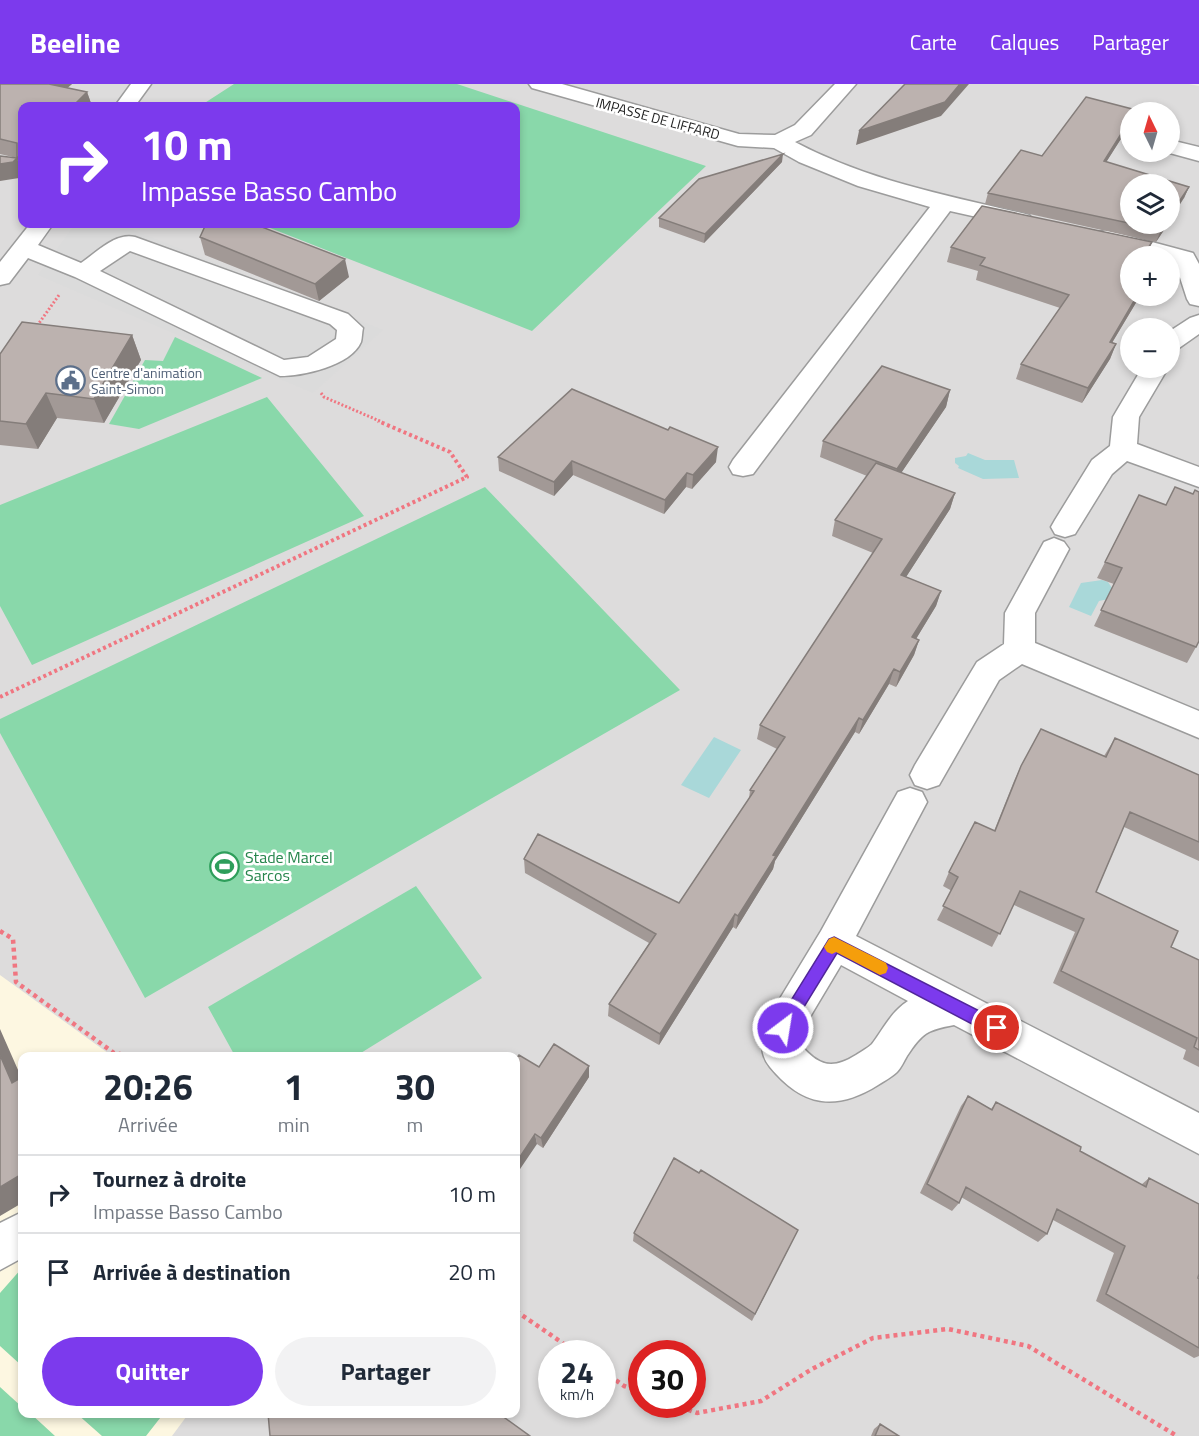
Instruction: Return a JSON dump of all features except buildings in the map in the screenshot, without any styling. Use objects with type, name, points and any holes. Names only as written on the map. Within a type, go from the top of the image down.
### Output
[{"type":"street","points":[[128,102],[141,84]]},
{"type":"street","name":"IMPASSE DE LIFFARD","points":[[539,84],[738,140],[778,142],[809,160],[912,197],[1048,225]]},
{"type":"street","points":[[778,142],[803,130],[846,84]]},
{"type":"street","points":[[1180,149],[1199,154]]},
{"type":"street","points":[[743,467],[922,235],[943,204]]},
{"type":"street","points":[[0,278],[39,228]]},
{"type":"street","points":[[1084,232],[1129,242],[1192,250],[1199,299]]},
{"type":"street","points":[[24,248],[83,272],[280,368],[304,368],[325,361],[348,342],[350,328],[339,319],[127,242],[83,272]]},
{"type":"street","points":[[1180,335],[1199,323]]},
{"type":"street","points":[[1019,650],[1020,613],[1059,538],[1102,467],[1122,449],[1125,417],[1149,378]]},
{"type":"street","points":[[1122,449],[1199,477]]},
{"type":"street","points":[[1019,650],[1199,725]]},
{"type":"street","points":[[957,1007],[920,1014],[905,1026],[884,1059],[852,1080],[822,1084],[796,1070],[780,1050],[783,1028],[834,944],[919,788],[988,671],[1019,650]]},
{"type":"street","points":[[834,944],[1199,1134]]},
{"type":"street","points":[[0,1249],[18,1236]]},
{"type":"path","points":[[34,331],[60,293],[83,272]]},
{"type":"path","points":[[0,697],[467,477],[450,453],[324,397],[304,368]]},
{"type":"path","points":[[0,932],[13,939],[16,982],[113,1052]]},
{"type":"path","points":[[520,1314],[557,1340]]},
{"type":"path","points":[[706,1411],[761,1401],[812,1369],[873,1338],[948,1329],[1028,1346],[1177,1436]]},
{"type":"shaded area","points":[[0,84],[1189,84],[1199,86],[1199,1436],[0,1436]]},
{"type":"shaded area","points":[[72,228],[128,228],[383,330],[313,393],[38,275]]},
{"type":"shaded area","points":[[0,975],[106,1052],[18,1052],[18,1418],[185,1418],[172,1436],[0,1436]]},
{"type":"green space","points":[[234,84],[457,84],[512,102],[206,102]]},
{"type":"green space","points":[[520,105],[706,166],[532,331],[270,228],[520,228]]},
{"type":"green space","points":[[175,337],[262,378],[139,429],[109,424],[145,360],[163,361]]},
{"type":"green space","points":[[267,397],[364,516],[32,665],[0,606],[0,505]]},
{"type":"green space","name":"Stade Marcel Sarcos","points":[[485,487],[680,690],[145,998],[0,733],[0,719]]},
{"type":"green space","points":[[416,886],[482,978],[362,1052],[233,1052],[208,1007]]},
{"type":"green space","points":[[18,1273],[18,1362],[0,1346],[0,1293]]},
{"type":"green space","points":[[0,1387],[18,1403],[18,1418],[35,1418],[55,1436],[0,1436]]},
{"type":"green space","points":[[82,1418],[160,1418],[146,1436],[102,1436]]},
{"type":"water","points":[[968,453],[985,460],[1014,460],[1019,478],[983,479],[958,468],[955,458],[966,456]]},
{"type":"water","points":[[1102,580],[1108,582],[1118,597],[1099,601],[1091,616],[1069,607],[1081,583]]},
{"type":"water","points":[[714,737],[741,750],[709,798],[681,785]]},
{"type":"slow traffic","points":[[832,947],[834,944],[880,968]]},
{"type":"place","name":"Centre d'animation Saint-Simon","points":[[70,380]]},
{"type":"place","name":"Stade Marcel Sarcos","points":[[224,866]]},
{"type":"route","points":[[783,1028],[834,944],[997,1028]]}]
